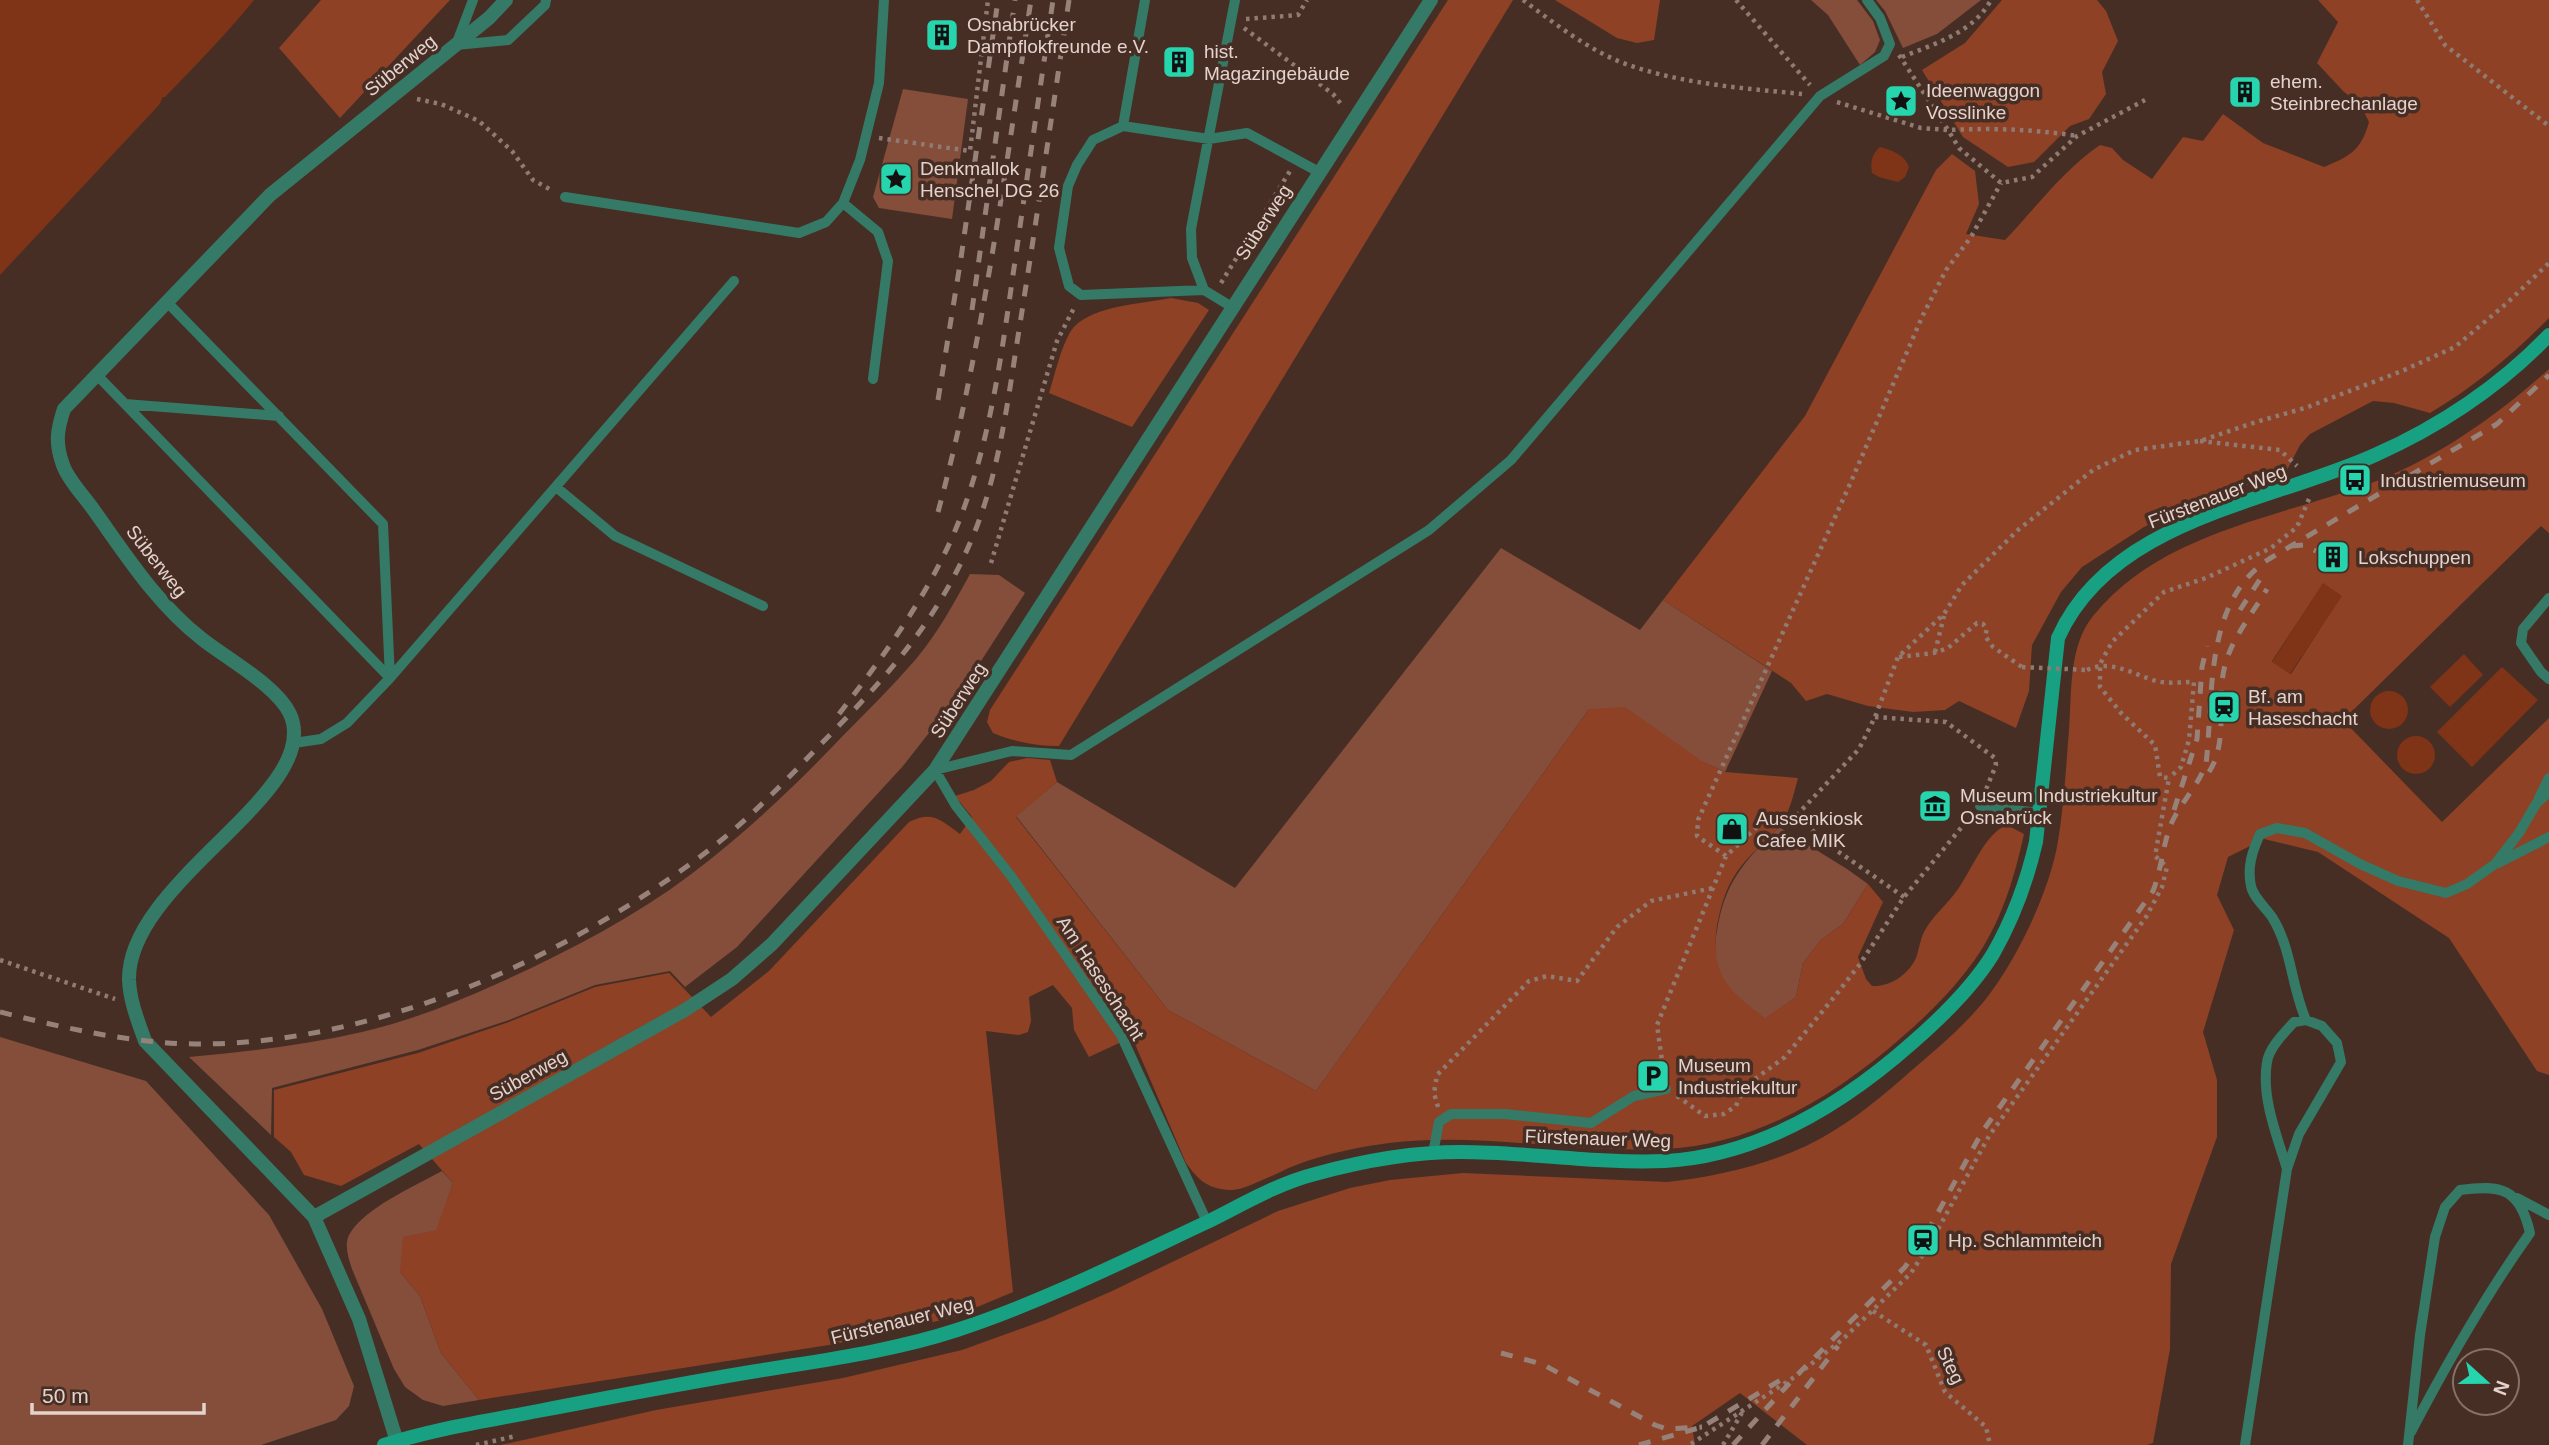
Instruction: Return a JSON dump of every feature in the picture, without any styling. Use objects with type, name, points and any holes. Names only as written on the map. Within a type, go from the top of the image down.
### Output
[{"type":"street","name":"Süberweg","points":[[294,743],[290,715],[271,690],[200,638],[160,602],[63,467],[56,434],[64,409],[270,195],[489,18],[506,0]]},
{"type":"street","name":"Süberweg","points":[[314,1217],[685,1010],[732,979],[772,944],[936,770],[1431,0]]},
{"type":"street","name":"Fürstenauer Weg","points":[[393,1444],[440,1430],[653,1388],[838,1357],[957,1330],[1081,1280],[1307,1176],[1385,1157],[1473,1152],[1621,1161],[1675,1160],[1723,1152],[1817,1114],[1871,1078],[1934,1024],[1965,992],[1990,958],[2017,906],[2028,874],[2040,813],[2058,638],[2066,619],[2078,603],[2122,559],[2149,543],[2194,521],[2376,455],[2438,423],[2497,382],[2549,335]]},
{"type":"street","points":[[294,743],[280,776],[259,802],[175,886],[149,918],[134,948],[129,978],[132,1005],[145,1041],[314,1217],[359,1320],[393,1444]]},
{"type":"lane","points":[[473,0],[456,45],[508,40],[545,5],[546,0]]},
{"type":"lane","points":[[565,197],[799,233],[826,222],[843,203],[867,137],[879,83],[884,0]]},
{"type":"lane","points":[[1123,126],[1145,0]]},
{"type":"lane","points":[[1209,293],[1192,258],[1191,229],[1236,0]]},
{"type":"lane","points":[[936,770],[1012,751],[1071,755],[1429,530],[1511,460],[1820,96],[1884,56],[1889,44],[1880,18],[1867,0]]},
{"type":"lane","points":[[1232,307],[1209,293],[1081,295],[1069,286],[1059,248],[1068,186],[1077,165],[1093,140],[1123,126],[1209,139],[1247,133],[1319,172]]},
{"type":"lane","points":[[843,203],[878,232],[888,261],[873,379]]},
{"type":"lane","points":[[294,743],[321,739],[346,723],[390,678],[734,282]]},
{"type":"lane","points":[[167,302],[383,524],[390,678]]},
{"type":"lane","points":[[97,375],[390,678]]},
{"type":"lane","points":[[125,404],[279,416]]},
{"type":"lane","points":[[556,487],[615,536],[763,606]]},
{"type":"lane","points":[[2549,598],[2523,629],[2521,643],[2549,679]]},
{"type":"lane","name":"Am Haseschacht","points":[[936,770],[956,806],[1011,876],[1121,1035],[1207,1222]]},
{"type":"lane","points":[[2495,864],[2519,833],[2549,778]]},
{"type":"lane","points":[[2536,804],[2549,792]]},
{"type":"lane","points":[[1980,806],[2040,813]]},
{"type":"lane","points":[[2306,1020],[2297,1000],[2289,953],[2273,919],[2251,889],[2250,858],[2260,834],[2277,828],[2305,833],[2398,881],[2446,893],[2467,884],[2495,864],[2549,837]]},
{"type":"lane","points":[[2245,1445],[2287,1169],[2299,1134],[2340,1062],[2337,1043],[2322,1026],[2306,1020],[2294,1022],[2267,1060],[2266,1091],[2287,1169]]},
{"type":"lane","name":"Fürstenauer Weg","points":[[1451,1114],[1505,1114],[1591,1123],[1634,1096],[1666,1089]]},
{"type":"lane","points":[[1433,1153],[1438,1122],[1451,1114]]},
{"type":"lane","points":[[2408,1445],[2420,1335],[2435,1237],[2445,1208],[2460,1190],[2497,1188],[2549,1215]]},
{"type":"lane","points":[[2411,1432],[2455,1351],[2530,1233],[2526,1212],[2515,1197]]},
{"type":"path","points":[[867,137],[970,151],[988,0]]},
{"type":"path","points":[[1232,20],[1298,15],[1307,0]]},
{"type":"path","points":[[1736,0],[1820,96]]},
{"type":"path","points":[[1901,57],[1959,33],[1991,0]]},
{"type":"path","points":[[2417,0],[2445,45],[2549,126]]},
{"type":"path","points":[[1232,20],[1333,94],[1341,104]]},
{"type":"path","points":[[1889,44],[1901,57],[1948,130],[2016,128],[2077,136]]},
{"type":"path","points":[[396,93],[441,104],[479,121],[512,150],[533,180],[565,197]]},
{"type":"path","points":[[1209,293],[1298,159]]},
{"type":"path","points":[[1726,856],[1697,836],[1698,820],[1850,484],[1922,317],[1946,270],[1971,237],[2001,183]]},
{"type":"path","points":[[991,564],[1057,341],[1081,295]]},
{"type":"path","points":[[2200,441],[2280,450],[2309,481]]},
{"type":"path","points":[[2169,778],[2160,777],[2155,745],[2100,687],[2100,664],[2112,642],[2164,592],[2206,578],[2271,548],[2297,527],[2309,497],[2297,501]]},
{"type":"path","points":[[1934,653],[1944,614]]},
{"type":"path","points":[[1690,1445],[1796,1376],[1843,1339],[1911,1273],[1989,1136],[2146,917],[2162,887],[2167,867],[2155,856],[2169,778],[2181,767],[2189,740],[2194,682],[2165,682],[2100,664],[2087,670],[2022,667],[1993,647],[1985,636],[1987,629],[1983,624],[1977,623],[1952,646],[1934,653],[1898,657]]},
{"type":"path","points":[[2067,679],[2068,666]]},
{"type":"path","points":[[1796,816],[1760,822],[1726,856],[1657,1025],[1666,1089],[1705,1116],[1724,1114],[1735,1106],[1744,1087],[1785,1058],[1835,996],[1925,868],[1980,806],[1996,765],[1995,758],[1946,722],[1875,717]]},
{"type":"path","points":[[1918,863],[1925,868]]},
{"type":"path","points":[[1451,1114],[1438,1107],[1434,1093],[1437,1075],[1529,981],[1547,976],[1577,981],[1617,927],[1651,901],[1713,888]]},
{"type":"path","points":[[0,960],[132,1005]]},
{"type":"path","name":"Steg","points":[[1872,1311],[1926,1345],[1945,1392],[1986,1427],[1990,1445]]},
{"type":"path","points":[[1723,1445],[1744,1410]]},
{"type":"shaded area","points":[[0,0],[254,0],[0,275]]},
{"type":"shaded area","points":[[321,0],[450,0],[340,118],[279,48]]},
{"type":"shaded area","points":[[1448,0],[1513,0],[1059,746],[1025,743],[993,733],[987,722],[990,710]]},
{"type":"shaded area","points":[[1555,0],[1660,0],[1654,40],[1637,43],[1617,38]]},
{"type":"shaded area","points":[[1811,0],[1857,0],[1873,21],[1880,40],[1875,52],[1860,65],[1828,15]]},
{"type":"shaded area","points":[[1876,0],[1981,0],[1937,34],[1903,48],[1885,11]]},
{"type":"shaded area","points":[[2002,0],[2097,0],[2106,11],[2118,41],[2102,72],[2106,94],[2089,119],[2070,126],[2034,162],[2008,167],[1963,137],[1922,70],[1965,43]]},
{"type":"shaded area","points":[[2318,0],[2549,0],[2549,318],[2521,345],[2493,370],[2430,413],[2394,403],[2373,401],[2310,434],[2300,445],[2286,472],[2188,506],[2144,527],[2082,567],[2061,592],[2032,645],[2029,691],[2016,728],[1959,701],[1945,710],[1913,712],[1868,706],[1827,694],[1806,701],[1791,683],[1663,600],[1805,416],[1936,170],[1952,154],[1975,171],[1979,204],[1966,234],[2005,240],[2061,178],[2100,145],[2112,148],[2123,160],[2152,179],[2183,137],[2203,141],[2223,114],[2263,143],[2324,167],[2353,151],[2362,140],[2369,122],[2360,104],[2344,92],[2317,63],[2338,22]]},
{"type":"shaded area","points":[[903,89],[968,99],[952,219],[879,208],[873,197]]},
{"type":"shaded area","points":[[1880,147],[1898,154],[1907,163],[1909,167],[1905,177],[1898,182],[1872,173],[1872,158]]},
{"type":"shaded area","points":[[1171,298],[1198,303],[1209,310],[1132,427],[1049,393],[1059,358],[1074,327],[1106,310]]},
{"type":"shaded area","points":[[2549,369],[2549,533],[2541,526],[2343,720],[2442,822],[2549,718],[2549,1075],[2537,1071],[2449,938],[2318,852],[2264,839],[2228,857],[2217,895],[2234,930],[2203,1032],[2217,1080],[2217,1137],[2171,1264],[2170,1349],[2153,1443],[1807,1445],[1740,1393],[1692,1426],[1695,1445],[501,1445],[656,1410],[843,1378],[962,1350],[1045,1320],[1110,1292],[1278,1211],[1350,1188],[1390,1180],[1463,1173],[1667,1182],[1756,1165],[1819,1139],[1869,1106],[1952,1035],[1992,990],[2017,951],[2039,906],[2054,861],[2063,800],[2075,656],[2085,628],[2093,616],[2121,587],[2153,564],[2188,545],[2403,470],[2468,432]],"holes":[[[2323,584],[2341,596],[2291,674],[2272,661]]]},
{"type":"shaded area","points":[[1501,548],[1640,630],[1663,600],[1772,671],[1725,772],[1589,709],[1316,1091],[1168,1010],[1016,816],[1057,782],[1235,888]]},
{"type":"shaded area","points":[[970,574],[999,575],[1025,593],[961,692],[903,766],[737,947],[685,987],[670,971],[595,985],[509,1020],[418,1050],[272,1088],[271,1135],[189,1057],[319,1041],[380,1028],[415,1017],[526,971],[646,906],[729,844],[819,761],[916,659],[939,628]]},
{"type":"shaded area","points":[[2323,583],[2342,596],[2290,674],[2272,662]]},
{"type":"shaded area","points":[[2464,654],[2483,675],[2450,707],[2430,687]]},
{"type":"shaded area","points":[[2502,667],[2538,700],[2472,767],[2437,732]]},
{"type":"shaded area","points":[[2389,691],[2403,696],[2408,710],[2403,724],[2389,729],[2375,724],[2370,710],[2375,696]]},
{"type":"shaded area","points":[[1625,707],[1702,761],[1725,772],[1798,778],[1791,804],[1782,822],[1747,859],[1732,880],[1717,926],[1716,957],[1724,980],[1741,999],[1765,1018],[1796,997],[1803,963],[1821,940],[1843,924],[1868,884],[1883,902],[1858,957],[1866,979],[1872,986],[1879,986],[1898,979],[1913,964],[1927,926],[1958,889],[1992,835],[2007,825],[2024,834],[2002,910],[1980,952],[1944,998],[1876,1059],[1821,1098],[1761,1128],[1729,1139],[1697,1146],[1663,1149],[1457,1140],[1389,1143],[1318,1157],[1239,1189],[1217,1188],[1195,1175],[1186,1163],[1132,1037],[1089,1057],[1074,1030],[1072,1008],[1053,985],[1029,997],[1031,1021],[1028,1032],[1019,1035],[986,1031],[1013,1292],[951,1318],[835,1344],[479,1400],[441,1353],[420,1296],[400,1272],[403,1237],[436,1230],[453,1183],[419,1144],[341,1186],[304,1175],[291,1152],[274,1137],[274,1090],[418,1053],[509,1022],[595,987],[669,973],[711,1017],[769,971],[909,822],[917,818],[936,818],[960,834],[972,817],[955,796],[991,781],[1009,762],[1027,758],[1050,760],[1057,782],[1016,817],[1168,1010],[1316,1091],[1589,709]]},
{"type":"shaded area","points":[[2416,736],[2430,741],[2435,755],[2430,769],[2416,774],[2402,769],[2397,755],[2402,741]]},
{"type":"shaded area","points":[[1779,827],[1868,884],[1843,924],[1821,940],[1803,963],[1796,997],[1765,1019],[1736,995],[1722,978],[1716,961],[1715,943],[1731,885],[1746,862]]},
{"type":"shaded area","points":[[0,1037],[146,1081],[269,1215],[322,1309],[354,1386],[349,1406],[336,1420],[261,1445],[0,1445]]},
{"type":"shaded area","points":[[442,1171],[453,1183],[437,1230],[400,1272],[420,1296],[441,1353],[479,1400],[443,1406],[423,1400],[405,1387],[394,1369],[352,1269],[347,1245],[352,1231],[373,1210]]},
{"type":"railway","points":[[938,400],[998,0]]},
{"type":"railway","points":[[972,310],[1015,0]]},
{"type":"railway","points":[[938,512],[980,322],[1031,0]]},
{"type":"railway","points":[[839,714],[891,644],[937,569],[961,516],[980,456],[1000,362],[1053,0]]},
{"type":"railway","points":[[0,1012],[121,1038],[195,1044],[262,1041],[328,1030],[395,1013],[460,990],[523,963],[584,931],[642,897],[697,859],[760,806],[866,697],[909,646],[946,590],[977,526],[992,477],[1008,401],[1069,0]]},
{"type":"railway","points":[[1733,1445],[1796,1376],[1905,1267],[1923,1240],[1982,1132],[2153,891],[2172,822],[2206,764],[2212,681],[2222,625],[2232,600],[2248,577],[2269,559],[2497,424],[2549,375]]},
{"type":"railway","points":[[2291,546],[2303,545],[2316,551]]},
{"type":"railway","points":[[2240,610],[2264,573]]},
{"type":"railway","points":[[2209,772],[2219,747],[2223,678],[2228,655],[2267,589]]},
{"type":"railway","points":[[2174,810],[2197,739],[2202,667],[2207,646]]},
{"type":"railway","points":[[1762,1445],[1838,1346]]},
{"type":"railway","points":[[1501,1353],[1542,1364],[1655,1425],[1667,1429],[1702,1427]]},
{"type":"railway","points":[[1639,1445],[1702,1427],[1789,1375]]},
{"type":"place","name":"Osnabrücker Dampflokfreunde e.V.","points":[[942,35]]},
{"type":"place","name":"hist. Magazingebäude","points":[[1179,62]]},
{"type":"place","name":"ehem. Steinbrechanlage","points":[[2245,92]]},
{"type":"place","name":"Ideenwaggon Vosslinke","points":[[1901,101]]},
{"type":"place","name":"Denkmallok Henschel DG 26","points":[[896,179]]},
{"type":"place","name":"Industriemuseum","points":[[2355,480]]},
{"type":"place","name":"Lokschuppen","points":[[2333,557]]},
{"type":"place","name":"Bf. am Haseschacht","points":[[2224,707]]},
{"type":"place","name":"Museum Industriekultur Osnabrück","points":[[1935,806]]},
{"type":"place","name":"Aussenkiosk Cafee MIK","points":[[1732,829]]},
{"type":"place","name":"Museum Industriekultur","points":[[1653,1076]]},
{"type":"place","name":"Hp. Schlammteich","points":[[1923,1240]]}]
